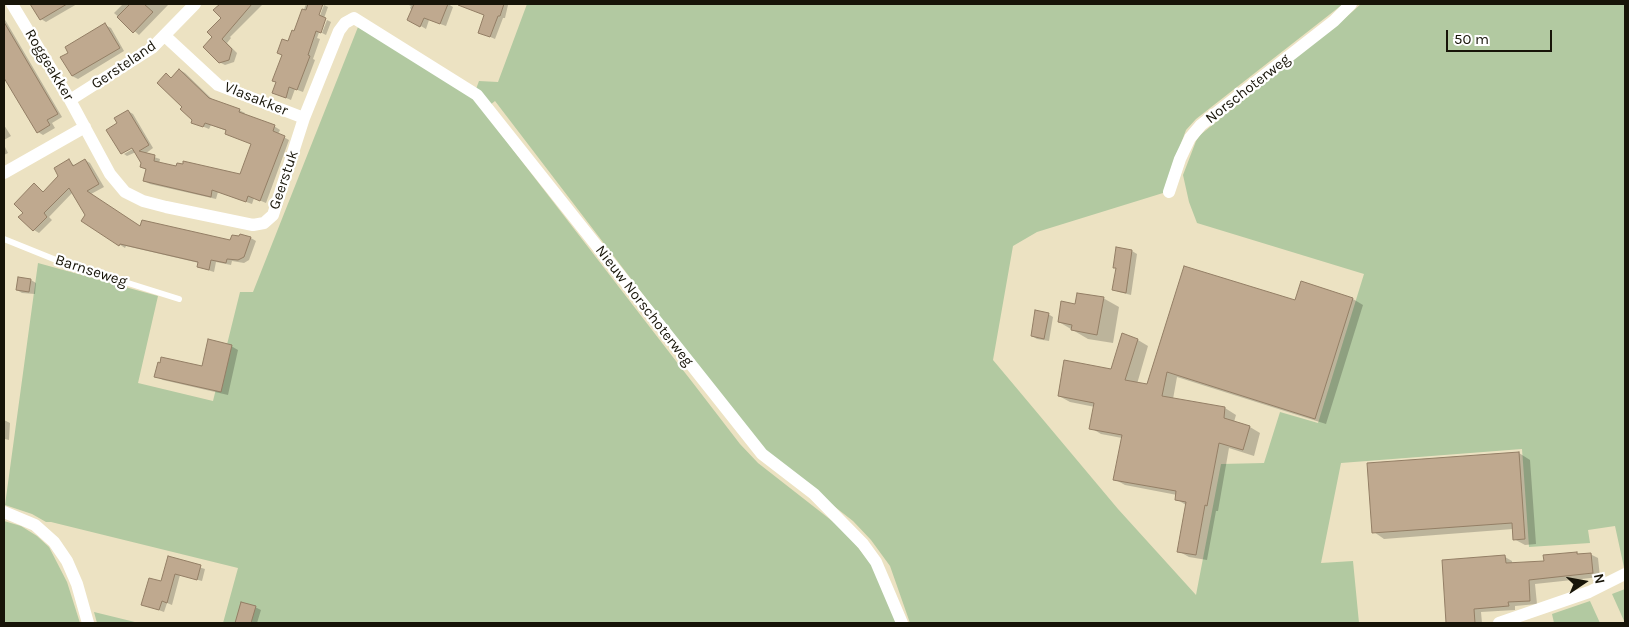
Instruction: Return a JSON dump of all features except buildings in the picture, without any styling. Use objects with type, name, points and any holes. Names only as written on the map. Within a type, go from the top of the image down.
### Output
[{"type":"street","name":"Roggeakker","points":[[12,4],[85,127]]},
{"type":"street","name":"Gersteland","points":[[70,100],[152,48],[195,4]]},
{"type":"street","name":"Norschoterweg","points":[[1169,192],[1180,159],[1190,138],[1201,125],[1334,21],[1351,4]]},
{"type":"street","name":"Geerstuk","points":[[85,127],[110,174],[124,192],[143,201],[166,207],[253,225],[264,223],[273,215],[304,118],[339,31],[345,23],[354,18]]},
{"type":"street","name":"Nieuw Norschoterweg","points":[[354,18],[477,95],[762,454],[814,494],[863,544],[876,562],[902,623]]},
{"type":"street","name":"Vlasakker","points":[[165,36],[218,85],[304,118]]},
{"type":"street","points":[[4,172],[85,127]]},
{"type":"street","points":[[4,512],[35,525],[54,542],[67,561],[77,584],[88,623]]},
{"type":"street","points":[[1499,623],[1589,592],[1625,574]]},
{"type":"lane","name":"Barnseweg","points":[[4,239],[62,262],[179,299]]},
{"type":"green space","points":[[527,4],[1343,4],[1196,119],[1186,130],[1163,193],[1037,232],[1013,246],[993,360],[1118,509],[1196,595],[1221,464],[1264,463],[1280,412],[1318,423],[1364,274],[1197,223],[1189,202],[1183,175],[1200,135],[1361,4],[1625,4],[1625,572],[1615,526],[1588,530],[1590,543],[1529,547],[1522,449],[1341,463],[1321,563],[1353,561],[1359,623],[910,623],[890,566],[871,540],[853,521],[762,450],[495,101],[490,105],[476,89],[479,81],[498,82]]},
{"type":"green space","points":[[358,27],[470,94],[740,444],[758,463],[845,531],[875,569],[896,623],[223,623],[238,568],[46,522],[32,514],[5,505],[38,263],[158,296],[138,383],[213,401],[240,292],[253,292]]},
{"type":"green space","points":[[4,521],[21,526],[37,536],[49,547],[67,582],[80,623],[4,623]]},
{"type":"green space","points":[[1625,589],[1625,623],[1612,594]]},
{"type":"green space","points":[[1590,601],[1600,623],[1554,623],[1552,614]]},
{"type":"green space","points":[[94,612],[139,623],[97,623]]}]
